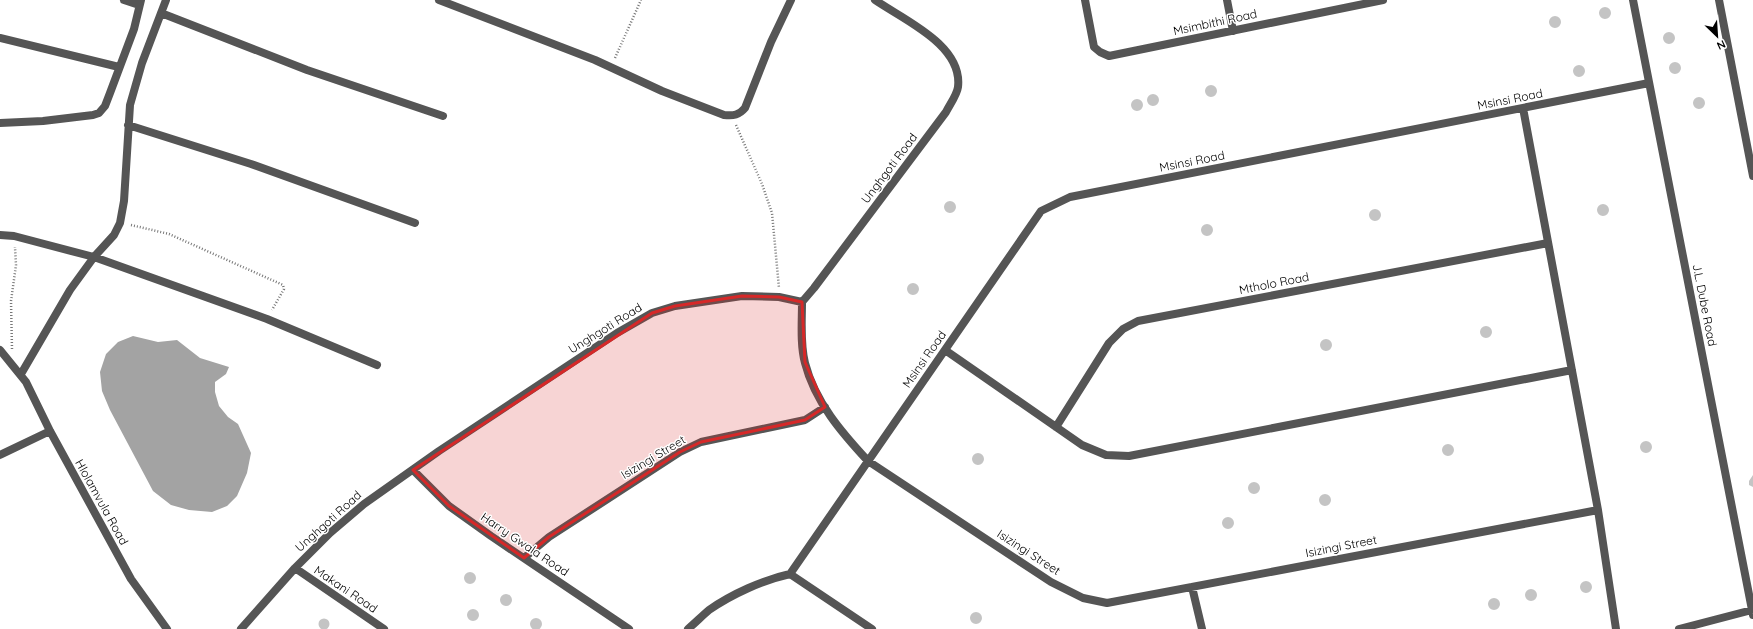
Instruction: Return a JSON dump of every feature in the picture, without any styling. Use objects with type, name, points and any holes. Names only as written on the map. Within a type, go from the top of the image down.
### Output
[{"type":"street","points":[[0,123],[43,121],[99,113],[105,106],[134,29],[140,3],[124,0]]},
{"type":"street","points":[[21,374],[70,290],[94,257],[114,235],[120,223],[127,162],[130,105],[135,85],[166,0]]},
{"type":"street","points":[[439,0],[612,66],[681,99],[724,115],[732,116],[740,113],[745,108],[771,42],[791,0]]},
{"type":"street","name":"Unghgoti Road","points":[[241,629],[295,568],[348,517],[364,504],[439,451],[617,333],[652,313],[675,306],[742,296],[779,297],[802,302],[946,112],[958,88],[957,69],[949,53],[934,38],[875,0]]},
{"type":"street","name":"Msimbithi Road","points":[[1085,0],[1094,47],[1100,52],[1109,56],[1363,2],[1383,0]]},
{"type":"street","points":[[1227,0],[1233,30]]},
{"type":"street","name":"J.L. Dube Road","points":[[1633,0],[1753,613]]},
{"type":"street","points":[[1719,0],[1753,176]]},
{"type":"street","points":[[161,13],[307,70],[443,116]]},
{"type":"street","points":[[0,38],[119,67]]},
{"type":"street","name":"Msinsi Road","points":[[790,574],[1041,211],[1051,205],[1070,197],[1649,83]]},
{"type":"street","points":[[1523,108],[1598,510],[1616,629]]},
{"type":"street","points":[[128,125],[251,164],[415,223]]},
{"type":"street","points":[[0,235],[14,236],[94,257],[267,319],[377,366]]},
{"type":"street","name":"Mtholo Road","points":[[1056,427],[1109,343],[1123,329],[1138,322],[1548,243]]},
{"type":"street","points":[[802,302],[801,333],[805,362],[812,384],[825,407]]},
{"type":"street","name":"Hlolamvula Road","points":[[0,350],[21,374],[36,399],[50,431],[131,579],[167,629]]},
{"type":"street","points":[[945,350],[1082,445],[1106,455],[1129,456],[1572,370]]},
{"type":"street","name":"Isizingi Street","points":[[524,558],[549,537],[680,452],[701,442],[805,420],[825,407],[844,436],[868,461],[1051,582],[1083,598],[1107,603],[1598,510]]},
{"type":"street","points":[[0,455],[50,431]]},
{"type":"street","name":"Harry Gwala Road","points":[[413,470],[449,506],[629,629]]},
{"type":"street","name":"Makani Road","points":[[295,568],[384,629]]},
{"type":"street","points":[[688,629],[709,610],[744,591],[772,578],[790,574],[872,629]]},
{"type":"street","points":[[1192,587],[1202,629]]},
{"type":"street","points":[[1679,629],[1753,613]]},
{"type":"path","points":[[612,66],[640,0]]},
{"type":"path","points":[[732,116],[762,184],[772,213],[779,297]]},
{"type":"path","points":[[120,223],[169,234],[283,285],[284,289],[267,319]]},
{"type":"path","points":[[10,361],[13,345],[10,301],[16,265],[14,236]]},
{"type":"highlighted area","points":[[742,296],[779,297],[802,302],[805,362],[825,407],[805,420],[701,442],[680,452],[549,537],[524,558],[449,506],[413,470],[652,313],[675,306]]},
{"type":"shaded area","points":[[133,336],[158,342],[177,340],[200,358],[229,367],[226,374],[215,382],[215,392],[219,406],[228,417],[238,424],[251,453],[247,473],[237,496],[227,506],[212,512],[189,510],[171,505],[153,491],[110,410],[102,391],[100,372],[106,354],[118,342]]},
{"type":"building","points":[[1603,7],[1607,7],[1611,13],[1607,19],[1603,19],[1599,15],[1599,11]]},
{"type":"building","points":[[1553,16],[1557,16],[1561,22],[1557,28],[1553,28],[1549,24],[1549,20]]},
{"type":"building","points":[[1667,32],[1671,32],[1675,38],[1671,44],[1667,44],[1663,40],[1663,36]]},
{"type":"building","points":[[1673,62],[1677,62],[1681,68],[1677,74],[1673,74],[1669,70],[1669,66]]},
{"type":"building","points":[[1577,65],[1581,65],[1585,71],[1581,77],[1577,77],[1573,73],[1573,69]]},
{"type":"building","points":[[1209,85],[1213,85],[1217,91],[1213,97],[1209,97],[1205,93],[1205,89]]},
{"type":"building","points":[[1151,94],[1155,94],[1159,100],[1155,106],[1151,106],[1147,102],[1147,98]]},
{"type":"building","points":[[1697,97],[1701,97],[1705,103],[1701,109],[1697,109],[1693,105],[1693,101]]},
{"type":"building","points":[[1135,99],[1139,99],[1143,105],[1139,111],[1135,111],[1131,107],[1131,103]]},
{"type":"building","points":[[948,201],[952,201],[956,207],[952,213],[948,213],[944,209],[944,205]]},
{"type":"building","points":[[1601,204],[1605,204],[1609,210],[1605,216],[1601,216],[1597,212],[1597,208]]},
{"type":"building","points":[[1373,209],[1377,209],[1381,215],[1377,221],[1373,221],[1369,217],[1369,213]]},
{"type":"building","points":[[1205,224],[1209,224],[1213,230],[1209,236],[1205,236],[1201,232],[1201,228]]},
{"type":"building","points":[[911,283],[915,283],[919,289],[915,295],[911,295],[907,291],[907,287]]},
{"type":"building","points":[[1484,326],[1488,326],[1492,332],[1488,338],[1484,338],[1480,334],[1480,330]]},
{"type":"building","points":[[1324,339],[1328,339],[1332,345],[1328,351],[1324,351],[1320,347],[1320,343]]},
{"type":"building","points":[[1644,441],[1648,441],[1652,447],[1648,453],[1644,453],[1640,449],[1640,445]]},
{"type":"building","points":[[1446,444],[1450,444],[1454,450],[1450,456],[1446,456],[1442,452],[1442,448]]},
{"type":"building","points":[[976,453],[980,453],[984,459],[980,465],[976,465],[972,461],[972,457]]},
{"type":"building","points":[[1753,475],[1753,487],[1749,485],[1749,481]]},
{"type":"building","points":[[1252,482],[1256,482],[1260,488],[1256,494],[1252,494],[1248,490],[1248,486]]},
{"type":"building","points":[[1323,494],[1327,494],[1331,500],[1327,506],[1323,506],[1319,502],[1319,498]]},
{"type":"building","points":[[1226,517],[1230,517],[1234,523],[1230,529],[1226,529],[1222,525],[1222,521]]},
{"type":"building","points":[[468,572],[472,572],[476,578],[472,584],[468,584],[464,580],[464,576]]},
{"type":"building","points":[[1584,581],[1588,581],[1592,587],[1588,593],[1584,593],[1580,589],[1580,585]]},
{"type":"building","points":[[1529,589],[1533,589],[1537,595],[1533,601],[1529,601],[1525,597],[1525,593]]},
{"type":"building","points":[[504,594],[508,594],[512,600],[508,606],[504,606],[500,602],[500,598]]},
{"type":"building","points":[[1492,598],[1496,598],[1500,604],[1496,610],[1492,610],[1488,606],[1488,602]]},
{"type":"building","points":[[471,609],[475,609],[479,615],[475,621],[471,621],[467,617],[467,613]]},
{"type":"building","points":[[974,612],[978,612],[982,618],[978,624],[974,624],[970,620],[970,616]]},
{"type":"building","points":[[324,618],[328,620],[330,624],[328,628],[324,630],[320,628],[318,624],[320,620]]},
{"type":"building","points":[[536,618],[540,620],[542,624],[540,628],[536,630],[532,628],[530,624],[532,620]]}]
